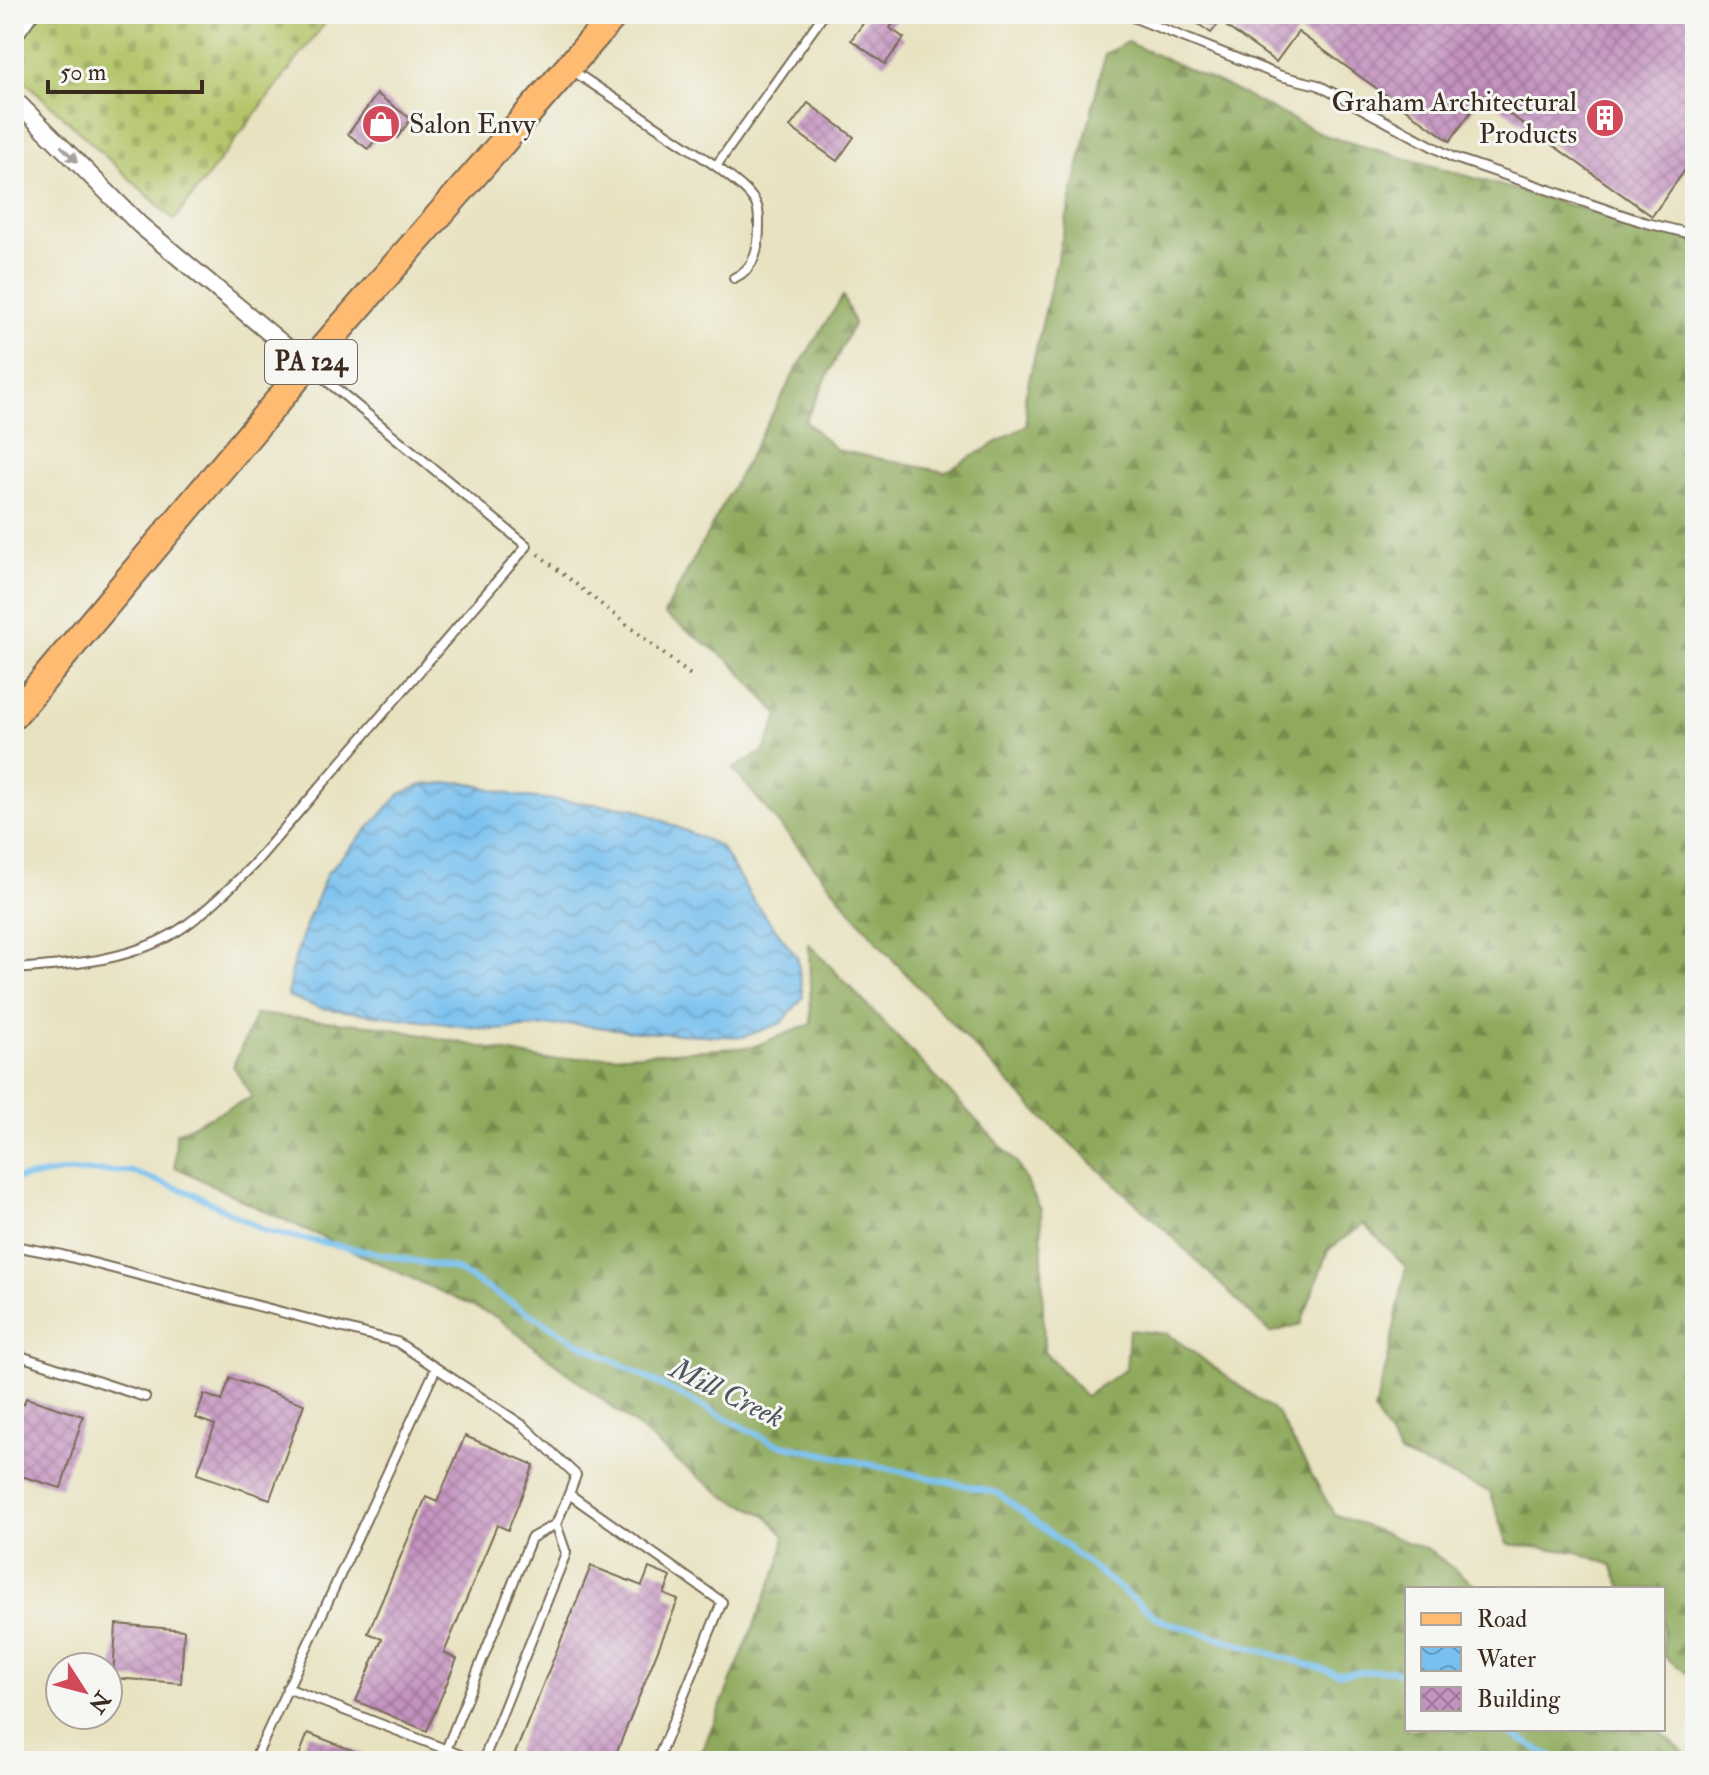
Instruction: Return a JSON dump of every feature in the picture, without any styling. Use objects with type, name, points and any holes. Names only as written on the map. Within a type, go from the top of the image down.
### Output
[{"type":"main road","name":"PA 124","points":[[14,715],[308,365],[615,14]]},
{"type":"street","points":[[14,99],[140,225],[308,365]]},
{"type":"lane","points":[[14,42],[34,14]]},
{"type":"lane","points":[[716,166],[824,14]]},
{"type":"lane","points":[[1125,14],[1281,76],[1318,85],[1452,157],[1643,222],[1695,235]]},
{"type":"lane","points":[[567,67],[716,166],[757,204],[759,245],[749,268],[734,278]]},
{"type":"lane","points":[[14,969],[65,965],[145,947],[182,928],[216,902],[253,865],[527,546],[308,365]]},
{"type":"lane","points":[[14,1246],[77,1259],[397,1342],[524,1426],[576,1475],[556,1524],[531,1538],[446,1750]]},
{"type":"lane","points":[[14,1354],[145,1397]]},
{"type":"lane","points":[[254,1761],[436,1368]]},
{"type":"lane","points":[[569,1494],[722,1602],[657,1761]]},
{"type":"lane","points":[[483,1761],[566,1553],[556,1524]]},
{"type":"lane","points":[[287,1688],[476,1761]]},
{"type":"path","points":[[527,546],[693,677]]},
{"type":"green space","points":[[14,14],[332,14],[174,220],[14,71]]},
{"type":"green space","points":[[1127,42],[1228,87],[1324,135],[1695,241],[1695,1680],[1665,1657],[1665,1587],[1621,1587],[1612,1565],[1577,1552],[1508,1544],[1490,1492],[1400,1454],[1374,1411],[1406,1267],[1364,1224],[1328,1250],[1301,1324],[1270,1333],[1172,1236],[1046,1121],[884,950],[733,769],[764,751],[779,715],[730,661],[664,614],[796,370],[843,296],[854,323],[805,421],[837,450],[945,472],[1027,425],[1025,397],[1105,54]]},
{"type":"green space","points":[[809,944],[1017,1163],[1041,1210],[1044,1351],[1085,1396],[1126,1369],[1129,1330],[1168,1334],[1277,1413],[1334,1514],[1430,1551],[1477,1587],[1405,1587],[1405,1731],[1658,1731],[1695,1761],[698,1761],[780,1562],[785,1536],[766,1515],[726,1497],[678,1462],[496,1317],[175,1167],[176,1133],[252,1097],[233,1066],[256,1014],[379,1026],[546,1060],[752,1047],[811,1024]]},
{"type":"water","points":[[465,782],[517,796],[634,808],[720,846],[753,900],[797,957],[803,997],[782,1023],[743,1037],[638,1032],[574,1024],[494,1030],[320,1008],[288,996],[291,971],[327,873],[400,794],[421,785]]},
{"type":"building","points":[[870,14],[900,14],[890,28],[904,38],[885,64],[851,40]]},
{"type":"building","name":"Graham Architectural Products","points":[[1184,14],[1695,14],[1695,156],[1652,216],[1483,95],[1450,141],[1298,32],[1276,62],[1220,22],[1211,33]]},
{"type":"building","name":"Salon Envy","points":[[377,94],[411,119],[397,138],[384,129],[368,149],[348,134]]},
{"type":"building","points":[[808,103],[854,137],[837,161],[790,127]]},
{"type":"building","points":[[230,1378],[304,1404],[270,1499],[197,1474],[215,1425],[196,1418],[204,1394],[222,1401]]},
{"type":"building","points":[[26,1398],[83,1416],[61,1488],[14,1474],[14,1401],[24,1404]]},
{"type":"building","points":[[465,1436],[534,1465],[508,1530],[497,1525],[444,1653],[457,1659],[427,1731],[356,1701],[382,1639],[368,1633],[426,1497],[437,1502]]},
{"type":"building","points":[[591,1566],[642,1586],[649,1568],[671,1577],[664,1594],[678,1600],[613,1761],[512,1761]]},
{"type":"building","points":[[116,1624],[184,1630],[181,1683],[124,1679],[124,1651],[114,1651]]},
{"type":"building","points":[[308,1733],[377,1760],[377,1761],[297,1761]]},
{"type":"waterway","name":"Mill Creek","points":[[14,1179],[61,1172],[129,1171],[194,1194],[265,1231],[455,1269],[577,1342],[774,1443],[998,1493],[1160,1620],[1338,1674],[1392,1670],[1405,1676]]},
{"type":"waterway","name":"Mill Creek","points":[[1506,1731],[1559,1761]]},
{"type":"place","name":"Graham Architectural Products","points":[[1605,118]]},
{"type":"place","name":"Salon Envy","points":[[381,124]]}]
